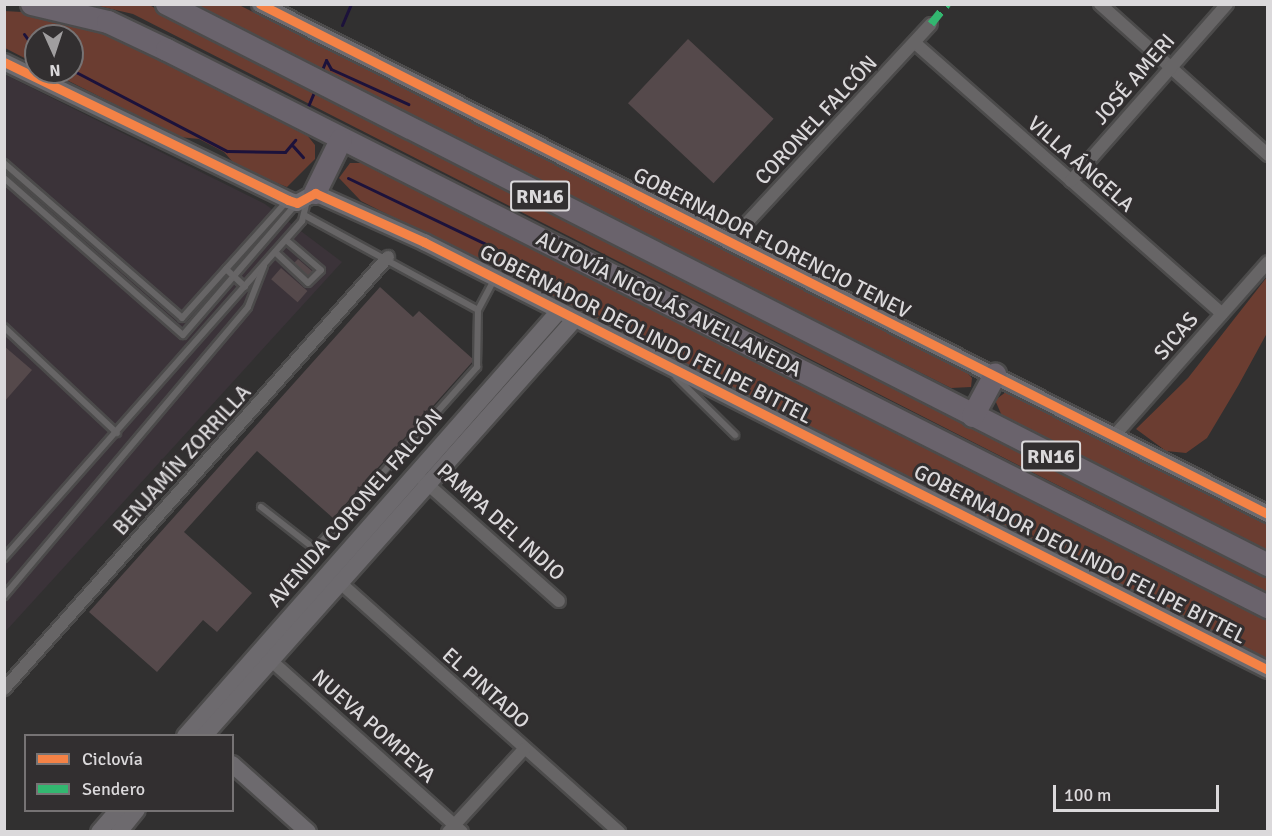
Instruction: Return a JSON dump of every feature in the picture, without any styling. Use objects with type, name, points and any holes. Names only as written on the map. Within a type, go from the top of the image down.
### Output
[{"type":"highway","name":"AUTOVÍA NICOLÁS AVELLANEDA","points":[[32,4],[108,22],[1268,607]]},
{"type":"highway","name":"AUTOVÍA NICOLÁS AVELLANEDA","points":[[167,4],[1268,565]]},
{"type":"highway","points":[[302,202],[341,140]]},
{"type":"highway","points":[[973,416],[994,375]]},
{"type":"street","name":"GOBERNADOR FLORENCIO TENEV","points":[[260,4],[1268,514]]},
{"type":"street","points":[[1100,4],[1268,155]]},
{"type":"street","name":"JOSÉ AMERI","points":[[1071,181],[1227,4]]},
{"type":"street","name":"CORONEL FALCÓN","points":[[729,242],[931,24]]},
{"type":"street","name":"VILLA ÁNGELA","points":[[915,43],[1222,314]]},
{"type":"street","name":"GOBERNADOR DEOLINDO FELIPE BITTEL","points":[[4,62],[302,202],[495,278],[1268,670]]},
{"type":"street","name":"BENJAMÍN ZORRILLA","points":[[4,689],[388,257]]},
{"type":"street","name":"SICAS","points":[[1114,436],[1268,262]]},
{"type":"street","name":"AVENIDA CORONEL FALCÓN","points":[[422,478],[559,311]]},
{"type":"street","name":"AVENIDA CORONEL FALCÓN","points":[[196,733],[422,478],[575,319]]},
{"type":"street","name":"PAMPA DEL INDIO","points":[[422,478],[559,601]]},
{"type":"street","name":"EL PINTADO","points":[[334,577],[524,749],[619,831]]},
{"type":"street","name":"NUEVA POMPEYA","points":[[265,655],[455,829]]},
{"type":"street","points":[[455,829],[524,749]]},
{"type":"street","points":[[234,766],[308,831]]},
{"type":"street","points":[[107,830],[117,812]]},
{"type":"street","points":[[107,830],[134,812]]},
{"type":"lane","points":[[4,163],[191,326]]},
{"type":"lane","points":[[12,185],[20,176]]},
{"type":"lane","points":[[4,178],[115,278],[194,344]]},
{"type":"lane","points":[[32,203],[40,194]]},
{"type":"lane","points":[[4,558],[286,240],[302,202]]},
{"type":"lane","points":[[302,202],[388,257],[478,310]]},
{"type":"lane","points":[[173,327],[226,269],[302,202]]},
{"type":"lane","points":[[183,335],[302,202]]},
{"type":"lane","points":[[54,223],[62,214]]},
{"type":"lane","points":[[75,241],[82,232]]},
{"type":"lane","points":[[274,252],[308,283],[321,270],[286,240]]},
{"type":"lane","points":[[94,259],[102,250]]},
{"type":"lane","points":[[4,596],[248,307],[264,264]]},
{"type":"lane","points":[[115,278],[123,269]]},
{"type":"lane","points":[[226,269],[245,286]]},
{"type":"lane","points":[[261,507],[315,549],[477,367],[478,310],[495,278]]},
{"type":"lane","points":[[4,327],[117,433]]},
{"type":"lane","points":[[658,359],[735,435]]},
{"type":"shaded area","points":[[94,5],[149,5],[1267,577],[1267,592],[133,14]]},
{"type":"shaded area","points":[[184,5],[239,5],[962,367],[972,378],[971,387],[951,388]]},
{"type":"shaded area","points":[[4,11],[39,13],[77,24],[24,24],[24,58],[5,48]]},
{"type":"shaded area","points":[[84,26],[108,33],[307,135],[315,145],[315,159],[287,187],[238,168],[224,152],[199,139],[179,137],[75,84],[84,84]]},
{"type":"shaded area","points":[[4,74],[265,204],[342,262],[5,632]]},
{"type":"shaded area","points":[[350,163],[363,163],[1267,619],[1267,659],[361,201],[339,178]]},
{"type":"shaded area","points":[[1267,277],[1267,333],[1238,386],[1207,438],[1186,453],[1166,451],[1136,429],[1188,378]]},
{"type":"shaded area","points":[[1006,392],[1267,524],[1267,551],[1002,416],[995,400]]},
{"type":"building","points":[[688,39],[774,119],[714,183],[628,103]]},
{"type":"building","points":[[298,259],[313,272],[309,277],[294,263]]},
{"type":"building","points":[[281,268],[307,291],[298,302],[271,279]]},
{"type":"building","points":[[380,287],[413,317],[419,311],[474,360],[333,518],[257,451],[184,532],[252,593],[217,632],[203,620],[157,672],[89,612]]},
{"type":"building","points":[[4,346],[32,370],[4,402]]},
{"type":"waterway","points":[[342,25],[351,4]]},
{"type":"waterway","points":[[326,60],[331,69],[408,104]]},
{"type":"waterway","points":[[321,72],[326,60]]},
{"type":"waterway","points":[[84,76],[227,151],[285,152],[295,140]]},
{"type":"waterway","points":[[306,111],[314,92]]},
{"type":"waterway","points":[[293,146],[303,157]]},
{"type":"waterway","points":[[348,178],[496,249]]},
{"type":"marked path","points":[[931,24],[947,4]]},
{"type":"cycle path","points":[[260,4],[1268,514]]},
{"type":"cycle path","points":[[4,62],[288,200],[297,203],[315,193],[424,242],[1268,670]]}]
